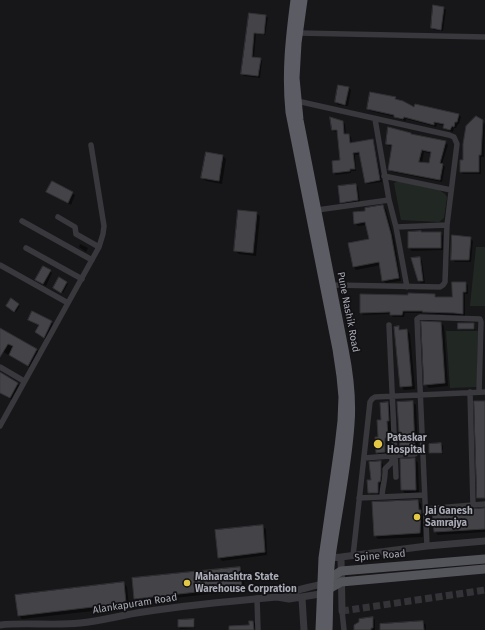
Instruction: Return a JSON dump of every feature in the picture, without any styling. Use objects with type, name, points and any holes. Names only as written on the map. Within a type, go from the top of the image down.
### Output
[{"type":"highway","name":"Pune Nashik Road","points":[[295,0],[288,63],[290,112],[337,349],[343,396],[325,586],[328,630]]},
{"type":"highway","name":"Pune Nashik Road","points":[[303,0],[296,78],[297,101],[301,134],[348,368],[351,408],[348,448],[327,558],[330,577],[325,586]]},
{"type":"highway","points":[[320,594],[320,630]]},
{"type":"main road","name":"Spine Road","points":[[330,577],[341,570],[485,558]]},
{"type":"main road","points":[[320,594],[325,586],[341,582],[485,569]]},
{"type":"street","points":[[299,33],[485,37]]},
{"type":"street","points":[[297,101],[454,137],[457,144],[447,225],[443,285],[440,287],[332,285]]},
{"type":"street","points":[[375,119],[384,176],[396,227],[407,286]]},
{"type":"street","points":[[1,424],[99,247],[104,226],[91,145]]},
{"type":"street","points":[[384,176],[451,190]]},
{"type":"street","points":[[317,210],[389,200]]},
{"type":"street","points":[[58,217],[75,227],[76,234],[99,247]]},
{"type":"street","points":[[22,221],[92,260]]},
{"type":"street","points":[[396,227],[447,225]]},
{"type":"street","points":[[26,248],[82,279]]},
{"type":"street","points":[[0,265],[68,303]]},
{"type":"street","points":[[353,556],[370,402],[372,398],[393,396],[420,395],[470,392],[482,392],[480,319],[420,317],[416,322],[420,395],[424,494],[427,546]]},
{"type":"street","points":[[389,325],[396,477]]},
{"type":"street","points":[[0,367],[24,381]]},
{"type":"street","points":[[470,392],[473,505]]},
{"type":"street","points":[[364,458],[415,454]]},
{"type":"street","points":[[382,497],[382,483],[385,477],[385,469],[392,462],[394,456]]},
{"type":"street","points":[[359,498],[424,494]]},
{"type":"street","points":[[425,509],[485,504]]},
{"type":"street","name":"Spine Road","points":[[327,558],[341,558],[427,546],[485,541]]},
{"type":"street","points":[[341,558],[342,611],[344,630]]},
{"type":"street","points":[[283,597],[288,593],[325,586]]},
{"type":"street","name":"Alankapuram Road","points":[[0,625],[56,625],[78,623],[143,612],[256,598],[283,597],[289,599],[320,594]]},
{"type":"street","points":[[256,598],[258,630]]},
{"type":"street","points":[[302,598],[304,630]]},
{"type":"shaded area","points":[[399,181],[439,190],[445,194],[447,197],[444,218],[439,222],[401,220],[394,183]]},
{"type":"shaded area","points":[[476,247],[485,247],[485,306],[470,306]]},
{"type":"shaded area","points":[[446,331],[478,331],[477,387],[450,388]]},
{"type":"building","points":[[433,5],[444,7],[441,30],[431,28]]},
{"type":"building","points":[[249,13],[266,15],[264,34],[254,33],[252,57],[261,58],[258,76],[241,74]]},
{"type":"building","points":[[338,85],[349,87],[345,105],[335,102]]},
{"type":"building","points":[[370,92],[396,97],[395,99],[403,101],[414,107],[415,104],[459,114],[457,122],[455,122],[454,127],[452,126],[450,130],[443,128],[444,124],[434,122],[434,125],[404,117],[403,119],[394,117],[394,115],[367,109]]},
{"type":"building","points":[[476,116],[483,120],[481,155],[479,155],[479,172],[460,172],[460,160],[463,160],[463,144],[466,126]]},
{"type":"building","points":[[330,117],[343,121],[344,134],[349,134],[350,143],[373,139],[380,180],[365,183],[359,152],[353,153],[355,169],[333,173],[332,161],[340,160],[337,130],[332,130]]},
{"type":"building","points":[[388,127],[411,134],[446,141],[440,163],[443,164],[440,180],[388,170],[392,145],[386,144]],"holes":[[[422,150],[431,152],[429,163],[419,162]]]},
{"type":"building","points":[[206,152],[223,155],[219,181],[201,178]]},
{"type":"building","points":[[52,181],[73,192],[68,203],[46,192]]},
{"type":"building","points":[[356,184],[358,200],[340,203],[338,186]]},
{"type":"building","points":[[383,205],[391,234],[399,278],[382,281],[379,262],[353,267],[348,243],[369,239],[365,222],[354,224],[353,212],[365,211],[365,208]]},
{"type":"building","points":[[238,210],[257,212],[253,253],[234,251]]},
{"type":"building","points":[[408,232],[441,232],[441,248],[408,248]]},
{"type":"building","points":[[452,235],[471,237],[469,260],[451,260]]},
{"type":"building","points":[[420,257],[423,281],[418,281],[411,258]]},
{"type":"building","points":[[43,266],[51,270],[43,284],[35,280]]},
{"type":"building","points":[[59,277],[67,282],[61,293],[53,288]]},
{"type":"building","points":[[452,282],[466,282],[466,292],[463,292],[463,314],[422,312],[423,311],[403,311],[402,315],[390,315],[390,312],[360,313],[360,294],[408,295],[408,293],[435,294],[435,297],[452,297]]},
{"type":"building","points":[[11,298],[19,304],[14,312],[6,306]]},
{"type":"building","points":[[32,311],[52,321],[44,338],[35,332],[39,325],[28,320]]},
{"type":"building","points":[[421,321],[441,322],[445,383],[424,385]]},
{"type":"building","points":[[458,323],[474,323],[474,329],[458,329]]},
{"type":"building","points":[[399,326],[399,330],[407,329],[412,386],[400,387],[394,327]]},
{"type":"building","points":[[0,328],[37,349],[28,366],[9,355],[13,346],[8,344],[0,357]]},
{"type":"building","points":[[0,372],[18,383],[10,398],[0,393]]},
{"type":"building","points":[[413,401],[415,448],[400,448],[397,402]]},
{"type":"building","points":[[474,401],[485,401],[485,498],[477,498]]},
{"type":"building","points":[[388,402],[388,438],[385,438],[385,452],[376,453],[375,437],[378,437],[377,420],[381,420],[380,403]]},
{"type":"building","points":[[441,443],[442,453],[429,453],[429,444]]},
{"type":"building","points":[[415,458],[416,490],[401,490],[400,459]]},
{"type":"building","points":[[381,461],[381,476],[380,482],[378,482],[378,493],[368,493],[367,480],[371,480],[369,462]]},
{"type":"building","name":"Jai Ganesh Samrajya","points":[[418,500],[419,510],[421,510],[420,533],[374,536],[372,502]]},
{"type":"building","name":"Jai Ganesh Samrajya","points":[[485,508],[485,529],[434,532],[432,513]]},
{"type":"building","points":[[263,525],[265,552],[218,558],[215,530]]},
{"type":"building","name":"Maharashtra State Warehouse Corpration","points":[[240,567],[242,587],[134,599],[132,578]]},
{"type":"building","points":[[124,582],[126,603],[18,616],[15,595]]},
{"type":"building","points":[[373,617],[373,628],[371,628],[371,630],[354,630],[354,625],[359,622],[359,619]]},
{"type":"building","points":[[194,619],[194,627],[178,627],[178,620]]},
{"type":"building","points":[[249,621],[253,621],[254,630],[229,630],[229,626],[249,625]]},
{"type":"building","points":[[423,621],[424,630],[380,630],[380,624]]},
{"type":"tunnel","points":[[342,611],[485,590]]},
{"type":"place","name":"Pataskar Hospital","points":[[378,444]]},
{"type":"place","name":"Jai Ganesh Samrajya","points":[[417,517]]},
{"type":"place","name":"Maharashtra State Warehouse Corpration","points":[[187,583]]}]
